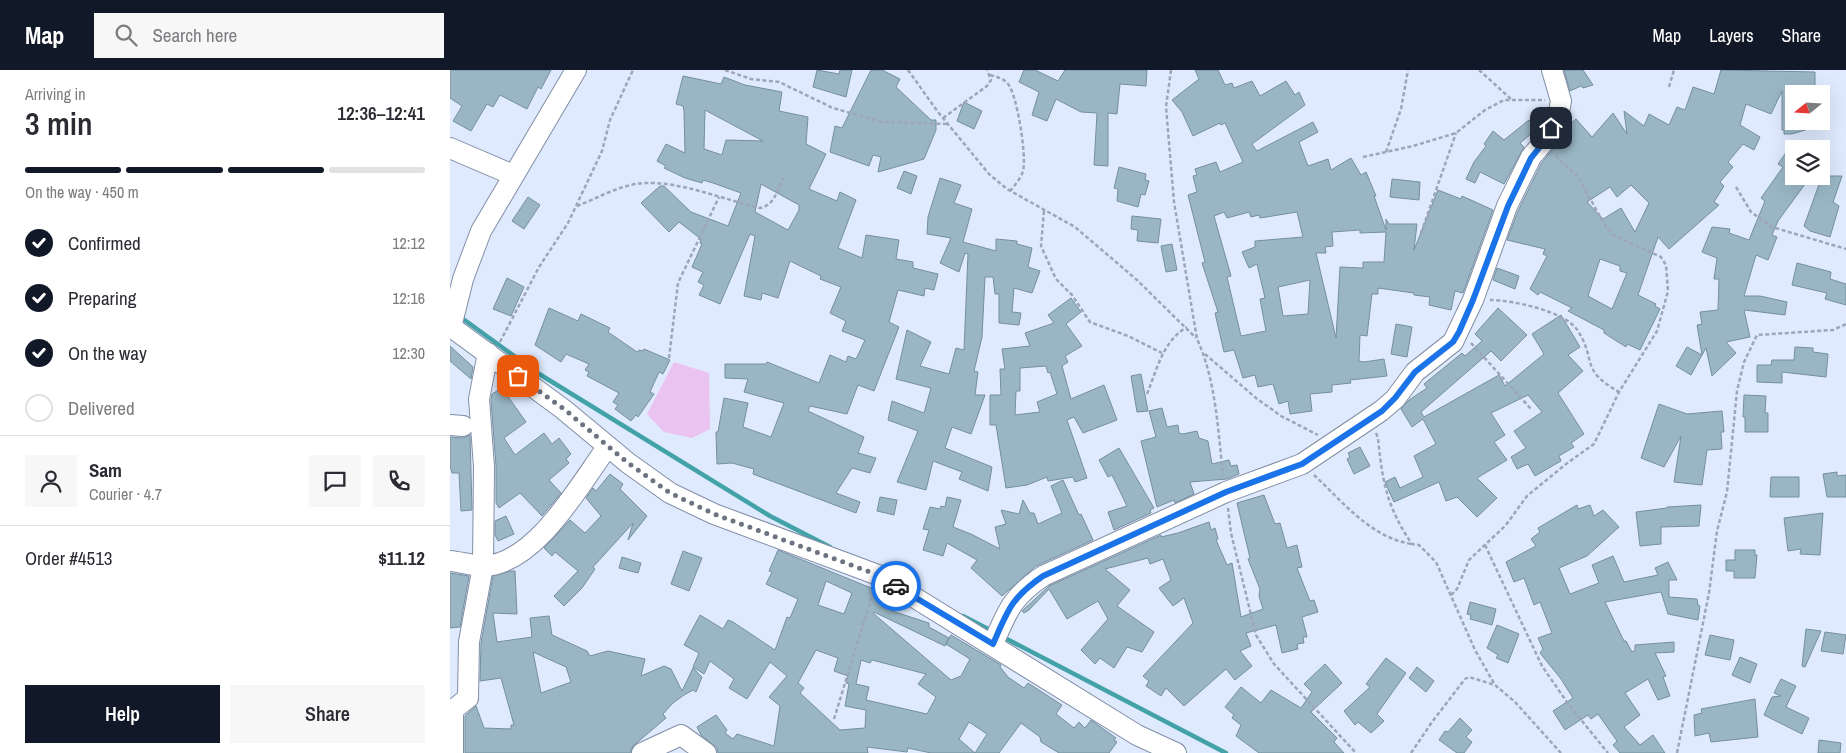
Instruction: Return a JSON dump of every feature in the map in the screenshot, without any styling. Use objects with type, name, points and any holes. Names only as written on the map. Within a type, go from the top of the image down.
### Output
[{"type":"street","points":[[576,70],[481,230],[463,279],[451,326],[564,409],[608,446],[670,493],[714,514],[878,575],[993,644],[1137,735],[1176,753]]},
{"type":"street","points":[[993,644],[1011,603],[1022,591],[1043,576],[1226,492],[1302,464],[1365,423],[1395,398],[1415,372],[1453,342],[1473,300],[1508,206],[1531,158],[1543,143],[1559,112],[1561,100],[1552,70]]},
{"type":"street","points":[[450,148],[513,175]]},
{"type":"street","points":[[453,753],[453,710],[468,698],[469,642],[483,566],[484,467],[479,399],[488,354]]},
{"type":"street","points":[[450,561],[483,566],[504,562],[531,546],[544,532],[608,446]]},
{"type":"street","points":[[642,753],[681,735],[706,753]]},
{"type":"path","points":[[488,354],[498,345],[539,267],[568,223],[602,151],[610,120],[633,70]]},
{"type":"path","points":[[725,70],[751,79],[779,82],[833,108],[882,122],[948,124]]},
{"type":"path","points":[[908,70],[943,118],[989,174],[1010,190],[1044,211],[1075,227],[1137,280],[1187,327],[1197,339],[1204,353],[1215,406],[1232,533],[1256,634],[1274,664],[1356,753]]},
{"type":"path","points":[[943,118],[987,86],[991,80],[987,70]]},
{"type":"path","points":[[1170,70],[1166,107],[1174,202],[1197,339]]},
{"type":"path","points":[[1386,152],[1401,109],[1408,70]]},
{"type":"path","points":[[1479,70],[1512,100]]},
{"type":"path","points":[[1668,87],[1674,70]]},
{"type":"path","points":[[990,75],[1002,78],[1009,85],[1016,101],[1025,162],[1023,173],[1010,190]]},
{"type":"path","points":[[1363,157],[1456,132],[1493,105],[1512,100],[1561,100]]},
{"type":"path","points":[[1421,233],[1456,132]]},
{"type":"path","points":[[1451,595],[1457,589],[1469,560],[1506,525],[1527,496],[1594,444],[1619,392],[1657,331],[1668,291],[1666,265],[1661,256],[1613,235],[1603,222],[1578,177],[1543,143]]},
{"type":"path","points":[[575,207],[622,188],[646,182],[672,186],[760,208],[768,206],[783,178]]},
{"type":"path","points":[[1736,187],[1751,212],[1772,227],[1798,237],[1846,249]]},
{"type":"path","points":[[669,358],[678,283],[719,198]]},
{"type":"path","points":[[1044,211],[1041,246],[1056,279],[1072,295],[1090,322],[1128,336],[1162,353]]},
{"type":"path","points":[[1473,300],[1504,300],[1548,312],[1570,322],[1583,340],[1589,365],[1594,374],[1603,383],[1619,392]]},
{"type":"path","points":[[1679,752],[1709,593],[1717,531],[1727,492],[1737,391],[1744,362],[1757,335],[1833,330],[1846,324]]},
{"type":"path","points":[[1148,394],[1162,353],[1177,333],[1187,327]]},
{"type":"path","points":[[1459,332],[1531,410]]},
{"type":"path","points":[[1204,353],[1256,398],[1281,416],[1334,444]]},
{"type":"path","points":[[1365,423],[1378,438],[1382,481],[1389,502],[1412,544]]},
{"type":"path","points":[[1302,464],[1360,518],[1382,535],[1397,542],[1419,545],[1436,562],[1475,650],[1495,685],[1515,702],[1561,753]]},
{"type":"path","points":[[1485,545],[1542,666],[1569,705],[1608,753]]},
{"type":"path","points":[[834,720],[878,575]]},
{"type":"path","points":[[1411,753],[1465,679],[1470,677],[1495,685]]},
{"type":"shaded area","points":[[674,362],[709,373],[710,429],[692,438],[664,432],[647,414]]},
{"type":"building","points":[[450,70],[551,70],[541,89],[538,87],[527,109],[500,95],[493,107],[487,104],[471,131],[453,121],[462,106],[450,98]]},
{"type":"building","points":[[817,70],[839,74],[840,70],[852,70],[846,97],[813,87]]},
{"type":"building","points":[[871,70],[882,70],[900,79],[896,87],[931,120],[936,120],[936,130],[924,159],[878,172],[881,157],[873,155],[869,166],[830,152],[835,126],[842,128]]},
{"type":"building","points":[[1024,70],[1035,70],[1058,81],[1065,70],[1147,70],[1146,86],[1120,84],[1117,114],[1108,113],[1108,166],[1094,165],[1097,113],[1081,112],[1056,99],[1047,121],[1032,115],[1039,92],[1019,82]]},
{"type":"building","points":[[1195,70],[1218,70],[1225,85],[1232,83],[1234,88],[1252,81],[1260,96],[1286,81],[1295,95],[1299,92],[1305,105],[1252,144],[1257,151],[1313,122],[1318,132],[1299,142],[1308,166],[1328,159],[1331,170],[1351,158],[1361,175],[1366,172],[1376,196],[1374,196],[1386,230],[1386,219],[1389,224],[1417,224],[1414,250],[1438,190],[1461,199],[1462,196],[1493,210],[1463,293],[1455,291],[1451,310],[1429,305],[1430,297],[1414,295],[1414,293],[1378,288],[1378,294],[1372,294],[1367,336],[1360,335],[1359,361],[1384,359],[1387,376],[1350,380],[1351,383],[1332,385],[1332,392],[1310,394],[1312,411],[1290,414],[1288,401],[1279,404],[1273,384],[1258,387],[1255,375],[1243,378],[1234,350],[1224,352],[1215,313],[1218,312],[1202,263],[1205,262],[1188,195],[1197,192],[1193,176],[1197,175],[1195,169],[1216,162],[1220,172],[1243,162],[1225,123],[1221,125],[1220,123],[1193,136],[1182,112],[1172,100],[1199,79]],"holes":[[[1224,212],[1227,218],[1249,212],[1251,217],[1259,215],[1260,218],[1297,212],[1303,237],[1255,241],[1255,247],[1242,252],[1249,268],[1257,264],[1265,298],[1260,299],[1266,331],[1241,336],[1227,277],[1231,276],[1214,216]],[[1360,230],[1360,233],[1386,232],[1384,262],[1363,262],[1363,268],[1340,267],[1336,338],[1316,253],[1326,253],[1325,247],[1333,246],[1332,232]],[[1310,280],[1308,314],[1283,316],[1278,287]]]},
{"type":"building","points":[[1564,70],[1583,70],[1593,85],[1583,88],[1581,86],[1570,91]]},
{"type":"building","points":[[1721,70],[1815,72],[1815,85],[1785,85],[1785,130],[1805,130],[1784,134],[1784,130],[1782,130],[1782,91],[1771,114],[1746,104],[1740,125],[1760,137],[1754,150],[1743,144],[1728,162],[1733,167],[1720,182],[1724,186],[1714,202],[1719,205],[1669,249],[1658,237],[1638,295],[1656,304],[1655,306],[1660,309],[1640,350],[1627,344],[1626,347],[1604,333],[1604,330],[1568,311],[1572,308],[1540,292],[1538,295],[1530,289],[1547,256],[1543,254],[1545,249],[1507,240],[1518,211],[1541,164],[1553,149],[1563,130],[1576,119],[1592,137],[1613,113],[1627,134],[1624,111],[1644,126],[1649,114],[1669,125],[1677,107],[1685,110],[1693,87],[1714,94]],"holes":[[[1631,185],[1649,203],[1635,232],[1621,208],[1603,219],[1587,202],[1610,187],[1617,197]],[[1600,259],[1620,266],[1620,271],[1627,273],[1612,309],[1588,296]]]},
{"type":"building","points":[[683,76],[721,84],[724,77],[745,85],[782,92],[779,111],[808,117],[806,144],[826,154],[809,189],[837,201],[840,192],[856,200],[838,248],[862,258],[866,235],[899,240],[896,259],[913,262],[913,268],[938,274],[934,290],[925,288],[924,296],[898,290],[889,322],[899,327],[874,391],[858,385],[847,414],[810,406],[808,411],[864,437],[858,453],[876,458],[870,473],[852,468],[836,493],[860,502],[856,513],[753,474],[754,469],[732,463],[717,464],[716,432],[718,432],[724,398],[748,403],[743,427],[771,437],[784,403],[744,392],[748,379],[725,378],[725,364],[766,364],[767,362],[819,383],[830,355],[846,362],[848,356],[856,359],[865,340],[842,331],[846,321],[830,313],[841,287],[820,279],[821,276],[790,261],[778,298],[762,293],[761,300],[744,296],[755,236],[750,234],[720,304],[699,295],[704,285],[698,282],[703,272],[692,267],[702,244],[700,243],[701,239],[679,222],[669,232],[641,203],[660,186],[664,186],[691,212],[728,226],[741,193],[703,180],[702,183],[685,178],[664,168],[666,166],[657,161],[666,144],[685,153],[684,111],[683,106],[676,104]],"holes":[[[705,110],[763,141],[726,140],[722,155],[704,149]],[[761,184],[799,205],[799,210],[788,230],[755,212]]]},
{"type":"building","points":[[964,102],[982,111],[974,129],[957,121]]},
{"type":"building","points":[[1529,120],[1536,130],[1520,143],[1524,147],[1504,184],[1480,172],[1475,183],[1466,179],[1493,131],[1504,140]]},
{"type":"building","points":[[1785,154],[1785,185],[1804,185],[1778,221],[1772,235],[1777,237],[1768,260],[1756,255],[1744,296],[1760,296],[1787,302],[1785,315],[1744,310],[1750,337],[1726,342],[1736,353],[1712,376],[1706,348],[1702,355],[1697,325],[1702,324],[1700,312],[1718,310],[1719,279],[1714,279],[1717,258],[1702,252],[1712,227],[1730,229],[1729,233],[1749,240],[1765,201],[1761,198],[1783,167],[1778,164]]},
{"type":"building","points":[[1119,167],[1146,174],[1145,180],[1149,181],[1145,195],[1141,194],[1138,207],[1117,201],[1118,189],[1114,188]]},
{"type":"building","points":[[904,171],[917,176],[911,194],[897,188]]},
{"type":"building","points":[[1830,176],[1842,176],[1833,202],[1839,206],[1830,237],[1810,231],[1804,226],[1819,185],[1830,185]]},
{"type":"building","points":[[940,178],[961,185],[954,203],[972,209],[963,242],[996,251],[996,239],[1017,241],[1017,244],[1032,248],[1028,267],[1040,271],[1032,293],[1014,288],[1012,312],[1021,313],[1019,325],[999,323],[999,294],[995,294],[993,277],[985,277],[982,337],[974,371],[978,372],[975,395],[985,395],[971,434],[952,427],[945,448],[992,467],[988,491],[959,479],[962,472],[933,461],[926,490],[897,482],[918,431],[888,420],[892,401],[924,413],[931,388],[896,379],[907,330],[931,342],[920,366],[949,374],[956,348],[964,350],[968,254],[965,253],[959,272],[940,263],[951,238],[927,234],[928,217]]},
{"type":"building","points":[[1392,179],[1420,182],[1419,200],[1390,197]]},
{"type":"building","points":[[528,197],[540,205],[524,229],[512,221]]},
{"type":"building","points":[[1132,216],[1161,219],[1158,243],[1137,241],[1138,230],[1131,229]]},
{"type":"building","points":[[1172,244],[1177,270],[1166,272],[1161,246]]},
{"type":"building","points":[[1797,263],[1831,272],[1830,279],[1846,284],[1846,305],[1825,299],[1827,293],[1792,285]]},
{"type":"building","points":[[1497,268],[1519,276],[1515,289],[1493,280]]},
{"type":"building","points":[[507,278],[524,287],[511,316],[493,309]]},
{"type":"building","points":[[1071,298],[1081,312],[1066,324],[1082,346],[1065,356],[1068,362],[1062,366],[1071,399],[1104,385],[1117,420],[1083,433],[1074,417],[1067,420],[1087,478],[1075,482],[1073,477],[1048,481],[1047,477],[1027,485],[1006,488],[996,425],[990,425],[990,395],[1001,395],[1000,369],[1005,369],[1002,349],[1030,346],[1025,333],[1054,323],[1048,315]],"holes":[[[1046,366],[1048,373],[1050,372],[1057,394],[1037,402],[1040,412],[1015,415],[1016,391],[1020,391],[1020,368]]]},
{"type":"building","points":[[549,308],[578,321],[581,314],[610,328],[608,332],[637,352],[644,349],[670,360],[663,374],[659,372],[650,392],[654,394],[638,417],[636,415],[631,421],[615,409],[618,405],[613,402],[619,393],[587,376],[589,372],[585,370],[589,364],[566,354],[561,362],[535,345]]},
{"type":"building","points":[[1498,308],[1527,335],[1501,361],[1491,351],[1421,412],[1424,417],[1499,375],[1505,386],[1544,354],[1532,334],[1561,315],[1580,347],[1568,355],[1583,371],[1558,393],[1584,434],[1571,443],[1574,447],[1559,456],[1561,461],[1535,476],[1528,464],[1517,469],[1511,457],[1526,448],[1514,431],[1542,412],[1528,395],[1491,413],[1505,435],[1494,442],[1507,460],[1477,478],[1497,498],[1477,517],[1457,497],[1446,501],[1439,482],[1394,502],[1385,482],[1395,477],[1400,488],[1423,477],[1414,456],[1436,444],[1423,419],[1412,427],[1401,409],[1409,400],[1427,388],[1424,384],[1462,353],[1465,356],[1482,341],[1475,334]]},
{"type":"building","points":[[1396,324],[1412,327],[1407,357],[1391,354]]},
{"type":"building","points":[[450,346],[473,367],[471,379],[450,361]]},
{"type":"building","points":[[1687,347],[1702,355],[1691,375],[1676,366]]},
{"type":"building","points":[[1795,347],[1813,348],[1813,352],[1828,354],[1826,377],[1782,372],[1782,383],[1757,382],[1757,365],[1771,365],[1772,360],[1794,360]]},
{"type":"building","points":[[1141,374],[1148,411],[1137,412],[1131,376]]},
{"type":"building","points":[[502,388],[526,422],[504,438],[515,455],[544,433],[552,444],[559,438],[571,454],[566,459],[569,463],[549,480],[561,493],[542,516],[520,493],[499,508],[496,503],[496,466],[491,400],[492,394]]},
{"type":"building","points":[[1744,395],[1766,396],[1765,413],[1768,413],[1768,432],[1745,432],[1745,417],[1743,417]]},
{"type":"building","points":[[1659,404],[1687,414],[1722,411],[1724,432],[1721,432],[1722,449],[1707,450],[1702,485],[1674,482],[1681,436],[1664,467],[1641,458]]},
{"type":"building","points":[[1162,408],[1167,427],[1178,425],[1179,433],[1183,434],[1197,431],[1199,438],[1208,441],[1212,464],[1229,460],[1231,466],[1237,465],[1239,474],[1227,479],[1190,482],[1194,494],[1175,503],[1174,500],[1157,507],[1141,441],[1156,437],[1149,411]]},
{"type":"building","points":[[470,435],[472,510],[461,511],[459,473],[452,473],[450,466],[450,437],[463,438]]},
{"type":"building","points":[[1360,447],[1370,466],[1354,474],[1347,459],[1350,457],[1348,453]]},
{"type":"building","points":[[1119,448],[1154,508],[1150,510],[1151,513],[1114,530],[1108,512],[1127,506],[1112,475],[1108,477],[1099,460]]},
{"type":"building","points":[[1837,472],[1837,476],[1846,475],[1846,497],[1827,497],[1823,474]]},
{"type":"building","points":[[610,474],[623,484],[620,489],[647,516],[628,540],[633,523],[593,567],[595,569],[582,588],[564,606],[554,596],[578,571],[555,552],[552,556],[544,548],[570,520],[585,533],[601,516],[586,498],[593,488],[596,491]]},
{"type":"building","points":[[1771,477],[1799,477],[1799,497],[1770,497]]},
{"type":"building","points":[[1063,480],[1093,540],[1036,566],[1002,596],[971,568],[977,560],[947,543],[943,556],[923,550],[929,530],[923,529],[930,507],[940,509],[941,506],[945,507],[947,497],[961,500],[953,527],[1000,549],[995,527],[1006,524],[1001,510],[1019,514],[1023,500],[1030,513],[1034,513],[1038,524],[1062,513],[1051,486]]},
{"type":"building","points":[[1264,495],[1275,524],[1280,523],[1287,548],[1297,545],[1302,567],[1297,568],[1310,601],[1314,600],[1318,612],[1302,617],[1307,637],[1303,637],[1304,643],[1297,644],[1298,649],[1282,653],[1276,625],[1246,633],[1251,646],[1240,651],[1252,666],[1235,680],[1226,669],[1184,706],[1166,688],[1161,696],[1146,686],[1149,681],[1143,676],[1193,623],[1184,598],[1173,606],[1159,588],[1171,580],[1163,559],[1150,564],[1148,558],[1105,569],[1130,590],[1117,606],[1154,632],[1142,652],[1127,647],[1114,668],[1100,658],[1095,664],[1081,650],[1108,619],[1098,601],[1067,619],[1049,589],[1029,610],[1024,613],[1022,611],[1049,586],[1161,535],[1161,537],[1178,533],[1209,522],[1211,530],[1215,528],[1218,539],[1216,540],[1227,565],[1232,563],[1241,617],[1263,609],[1259,596],[1260,589],[1248,559],[1250,558],[1237,503]]},
{"type":"building","points":[[880,497],[897,500],[894,515],[877,511]]},
{"type":"building","points":[[1577,505],[1578,509],[1590,505],[1594,516],[1603,510],[1619,527],[1587,556],[1559,568],[1570,594],[1599,583],[1592,565],[1613,556],[1624,582],[1658,575],[1655,568],[1668,562],[1677,580],[1669,580],[1669,597],[1697,599],[1700,606],[1698,620],[1668,614],[1661,592],[1605,602],[1624,641],[1626,641],[1632,652],[1635,650],[1635,645],[1674,642],[1674,652],[1655,653],[1666,676],[1663,677],[1670,696],[1658,700],[1648,679],[1625,693],[1640,715],[1624,727],[1640,745],[1653,735],[1665,753],[1620,753],[1613,745],[1617,741],[1598,714],[1591,719],[1588,715],[1565,730],[1553,711],[1573,698],[1561,679],[1540,653],[1543,649],[1538,638],[1552,633],[1540,602],[1534,605],[1524,578],[1514,582],[1506,562],[1536,546],[1531,539],[1540,532],[1538,528]]},
{"type":"building","points":[[1701,505],[1699,526],[1661,527],[1661,544],[1640,546],[1636,512],[1667,507]]},
{"type":"building","points":[[1823,513],[1820,555],[1800,554],[1801,549],[1788,551],[1784,518]]},
{"type":"building","points":[[506,516],[514,534],[498,541],[495,535],[495,521]]},
{"type":"building","points":[[778,550],[896,600],[892,611],[929,623],[929,627],[949,638],[946,644],[951,635],[1001,665],[1000,667],[1008,677],[1024,688],[1028,683],[1062,705],[1056,714],[1074,728],[1079,722],[1085,728],[1091,720],[1116,738],[1114,740],[1117,742],[1109,753],[1059,753],[1041,742],[1040,737],[1021,723],[999,753],[975,753],[931,753],[908,748],[907,752],[867,747],[868,753],[718,753],[717,748],[701,735],[697,727],[716,715],[727,730],[725,733],[733,739],[737,734],[774,746],[780,706],[769,697],[787,676],[770,662],[747,699],[729,688],[734,679],[710,661],[704,674],[693,667],[699,653],[684,645],[700,615],[723,629],[728,620],[733,622],[775,650],[787,617],[790,618],[798,599],[766,584],[772,572],[769,571]],"holes":[[[826,581],[852,593],[844,614],[818,605]],[[873,613],[945,646],[946,644],[970,659],[961,676],[951,680]],[[816,650],[838,658],[834,671],[848,676],[846,683],[849,684],[845,706],[866,710],[865,728],[840,730],[800,693],[804,688],[798,683]],[[861,660],[870,663],[872,660],[926,674],[918,684],[936,697],[927,714],[866,700],[869,687],[856,684]],[[969,722],[987,734],[975,753],[959,739]]]},
{"type":"building","points":[[1735,550],[1755,550],[1755,555],[1757,555],[1755,578],[1734,578],[1734,571],[1726,571],[1726,560],[1735,560]]},
{"type":"building","points":[[683,551],[702,558],[689,591],[671,584]]},
{"type":"building","points":[[622,557],[641,563],[638,573],[619,568]]},
{"type":"building","points":[[515,571],[517,614],[493,613],[497,642],[532,637],[530,618],[549,616],[552,635],[587,651],[590,656],[608,651],[645,659],[641,676],[664,666],[671,669],[682,691],[693,668],[702,677],[696,692],[693,690],[673,703],[663,714],[666,718],[633,746],[630,753],[465,753],[465,716],[476,706],[484,728],[511,729],[511,725],[514,725],[501,678],[480,681],[481,643],[493,576]],"holes":[[[533,652],[566,667],[571,682],[541,693]]]},
{"type":"building","points":[[450,573],[469,576],[460,627],[450,628]]},
{"type":"building","points":[[1470,602],[1496,609],[1492,625],[1470,619],[1471,615],[1467,614]]},
{"type":"building","points":[[1497,625],[1519,634],[1508,663],[1496,658],[1498,655],[1487,648]]},
{"type":"building","points":[[1806,629],[1821,631],[1805,667],[1802,666]]},
{"type":"building","points":[[1825,632],[1846,635],[1843,654],[1821,651]]},
{"type":"building","points":[[1710,635],[1734,640],[1730,660],[1705,655]]},
{"type":"building","points":[[1740,657],[1757,664],[1750,683],[1732,675]]},
{"type":"building","points":[[1386,658],[1406,673],[1377,714],[1384,721],[1371,733],[1358,722],[1355,725],[1344,711],[1370,687],[1366,684]]},
{"type":"building","points":[[1325,664],[1342,683],[1311,712],[1337,738],[1334,742],[1344,753],[1259,753],[1236,736],[1241,725],[1232,718],[1234,715],[1225,707],[1241,687],[1261,703],[1271,690],[1301,708],[1312,692],[1304,684]]},
{"type":"building","points":[[1417,667],[1434,681],[1426,692],[1409,678]]},
{"type":"building","points":[[1781,679],[1796,686],[1786,707],[1809,718],[1802,734],[1764,715],[1772,697],[1781,696],[1774,693]]},
{"type":"building","points":[[1755,699],[1758,737],[1711,742],[1709,733],[1695,736],[1694,715],[1702,713],[1701,709]]},
{"type":"building","points":[[1460,718],[1472,730],[1466,737],[1472,742],[1464,753],[1457,753],[1439,740],[1445,731],[1448,732]]},
{"type":"building","points":[[1819,740],[1841,743],[1840,753],[1818,753]]},
{"type":"waterway","points":[[459,316],[536,372],[770,516],[830,547]]},
{"type":"waterway","points":[[963,616],[992,631]]},
{"type":"waterway","points":[[1001,636],[1226,753]]},
{"type":"way so far","points":[[518,376],[564,409],[628,463],[670,493],[714,514],[878,575],[896,586]]},
{"type":"route","points":[[896,586],[993,644],[1011,603],[1022,591],[1043,576],[1226,492],[1302,464],[1365,423],[1382,411],[1395,398],[1415,372],[1453,342],[1473,300],[1508,206],[1531,158],[1543,143],[1551,128]]}]
